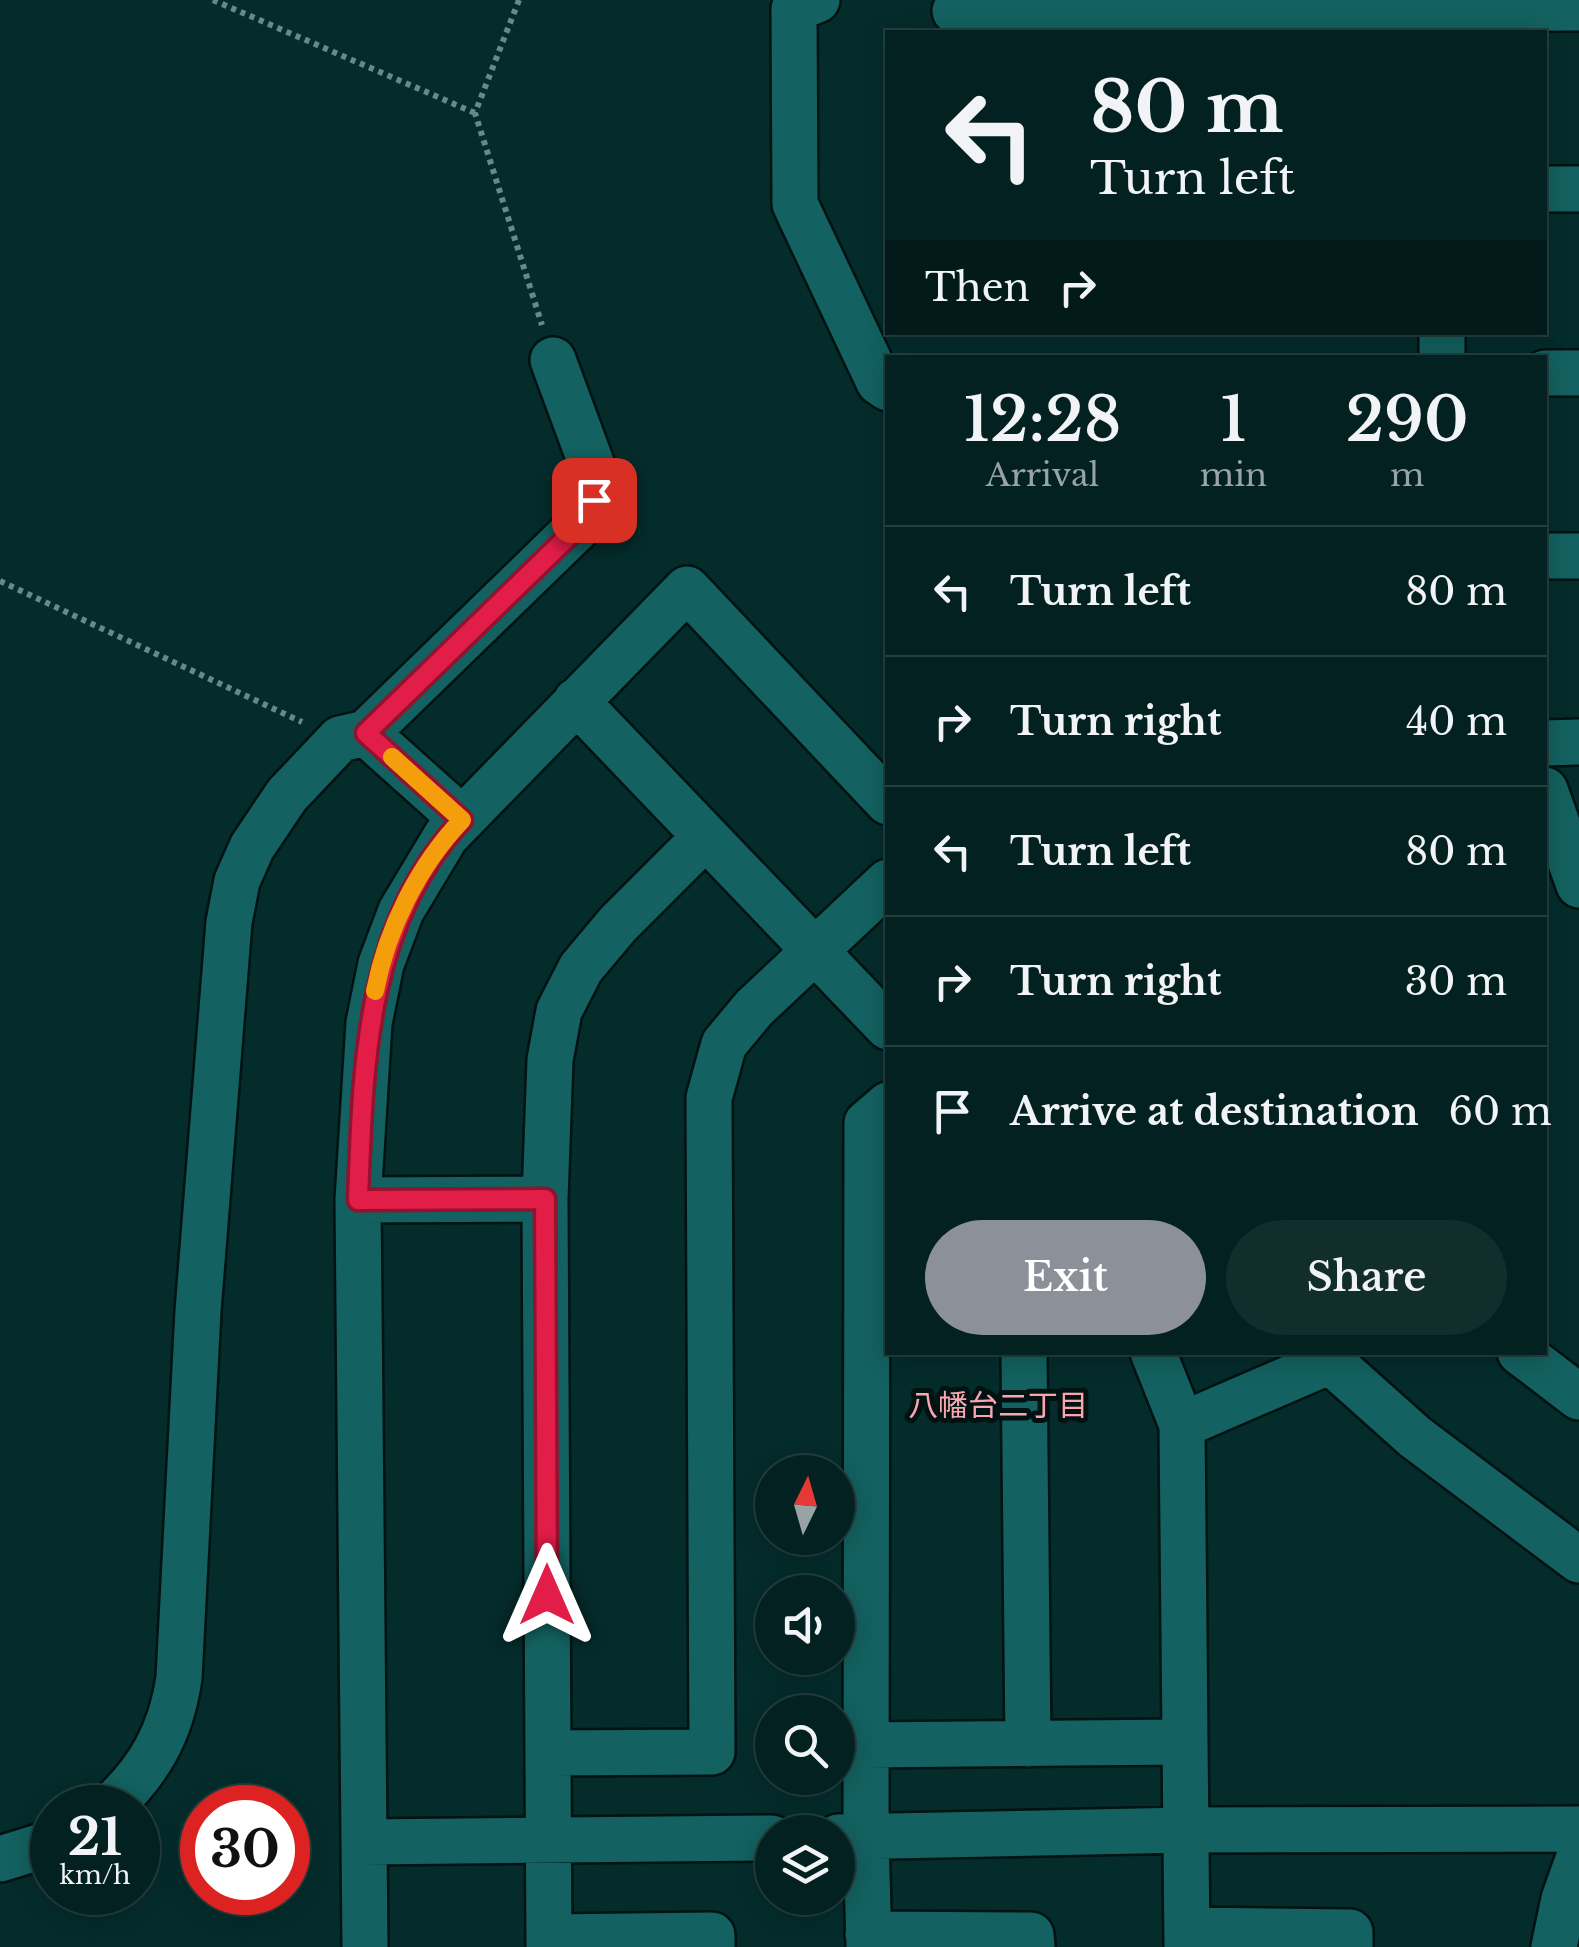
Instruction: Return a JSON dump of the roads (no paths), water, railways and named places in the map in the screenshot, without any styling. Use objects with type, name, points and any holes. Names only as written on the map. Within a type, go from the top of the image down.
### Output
[{"type":"street","points":[[817,0],[794,9],[794,204],[885,384]]},
{"type":"street","points":[[954,15],[1579,8]]},
{"type":"street","points":[[1547,190],[1579,189]]},
{"type":"street","points":[[130,1785],[151,1763],[166,1735],[179,1678],[199,1292],[223,969],[234,894],[252,847],[287,795],[578,527],[594,500],[594,471],[553,360]]},
{"type":"street","points":[[1547,373],[1579,373]]},
{"type":"street","points":[[1547,556],[1579,556]]},
{"type":"street","points":[[365,1947],[358,1200],[370,1023],[380,964],[400,911],[446,836],[686,590],[885,799]]},
{"type":"street","points":[[576,701],[885,1024]]},
{"type":"street","points":[[353,736],[462,820]]},
{"type":"street","points":[[1547,743],[1579,742]]},
{"type":"street","points":[[1547,796],[1579,885]]},
{"type":"street","points":[[705,837],[581,968],[560,1012],[550,1060],[545,1199],[548,1840],[549,1942],[712,1935],[712,1947]]},
{"type":"street","points":[[548,1754],[712,1752],[710,1098],[724,1044],[754,1008],[885,885]]},
{"type":"street","points":[[855,1817],[866,1745],[867,1123],[885,1108]]},
{"type":"street","points":[[358,1200],[545,1199]]},
{"type":"street","points":[[1024,1355],[1028,1744]]},
{"type":"street","points":[[1154,1355],[1182,1426],[1187,1939],[1350,1932],[1350,1947]]},
{"type":"street","points":[[1524,1355],[1579,1397]]},
{"type":"street","points":[[1182,1426],[1328,1357],[1414,1437],[1579,1560]]},
{"type":"street","points":[[866,1745],[1186,1742]]},
{"type":"street","points":[[855,1837],[1186,1830],[1579,1829]]},
{"type":"street","points":[[364,1842],[755,1838]]},
{"type":"street","points":[[0,1859],[30,1849]]},
{"type":"street","points":[[855,1855],[869,1941],[1032,1935],[1032,1947]]},
{"type":"street","points":[[1554,1947],[1564,1899],[1579,1857]]},
{"type":"district","name":"八幡台二丁目","points":[[998,1405]]}]
